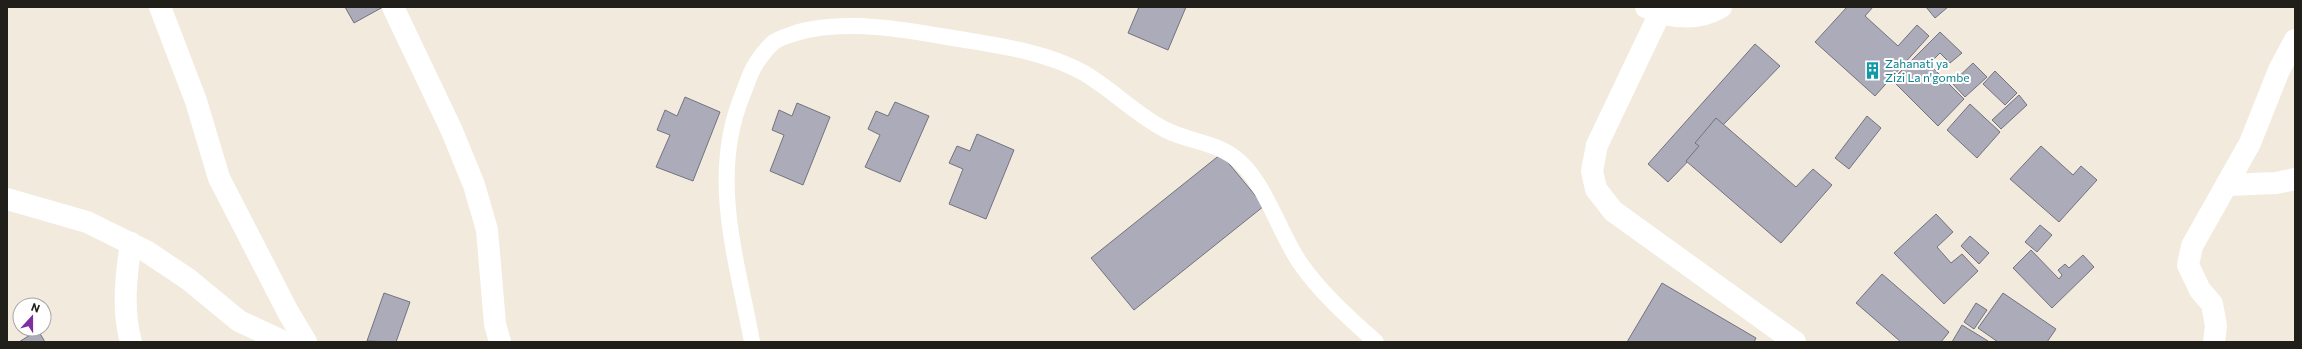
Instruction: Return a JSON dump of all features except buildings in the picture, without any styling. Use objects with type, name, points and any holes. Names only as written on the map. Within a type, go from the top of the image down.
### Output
[{"type":"street","points":[[160,7],[196,101],[219,178],[288,312],[306,342]]},
{"type":"street","points":[[393,7],[452,131],[474,185],[487,230],[495,324],[500,342]]},
{"type":"street","points":[[1721,7],[1687,17],[1653,10],[1597,145],[1592,171],[1596,189],[1619,215],[1795,342]]},
{"type":"street","points":[[2214,342],[2216,326],[2212,304],[2200,290],[2188,265],[2192,246],[2228,185],[2250,143],[2279,70],[2295,40]]},
{"type":"street","points":[[2228,185],[2276,183],[2295,179]]},
{"type":"street","points":[[7,199],[87,222],[131,243],[188,279],[239,320],[284,342]]},
{"type":"street","points":[[131,243],[125,284],[128,331],[131,342]]},
{"type":"lane","points":[[752,342],[727,217],[726,165],[729,137],[738,106],[755,64],[774,42],[810,29],[846,25],[896,29],[985,44],[1051,58],[1084,73],[1168,131],[1219,149],[1233,156],[1247,170],[1255,182],[1298,260],[1308,274],[1334,303],[1376,342]]},
{"type":"place","name":"Zahanati ya Zizi La n'gombe","points":[[1872,71]]}]
